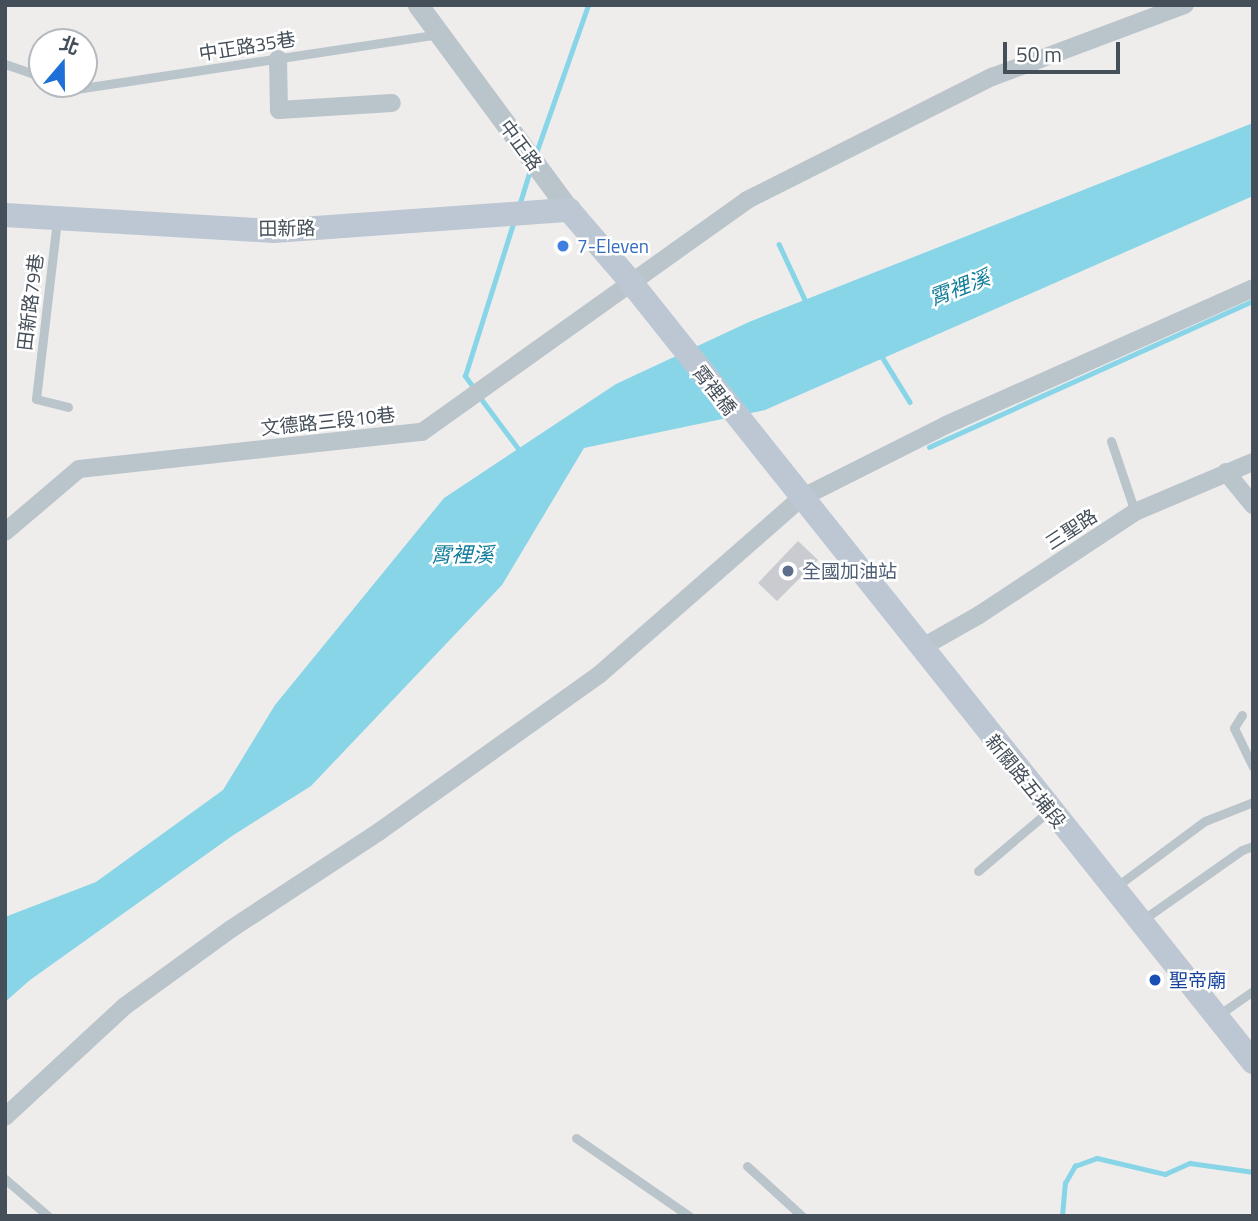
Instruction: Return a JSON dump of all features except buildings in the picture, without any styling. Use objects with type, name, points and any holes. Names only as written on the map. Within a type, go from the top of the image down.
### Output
[{"type":"main road","name":"中正路","points":[[569,210],[630,281]]},
{"type":"main road","name":"田新路","points":[[5,215],[274,231],[569,210]]},
{"type":"main road","name":"霄裡橋","points":[[630,281],[801,498]]},
{"type":"main road","name":"新關路五埔段","points":[[801,498],[1253,1062]]},
{"type":"street","name":"中正路","points":[[419,5],[569,210]]},
{"type":"street","name":"文德路三段10巷","points":[[5,532],[79,468],[422,432],[747,200],[992,77],[1185,5]]},
{"type":"street","points":[[278,59],[279,110],[392,103]]},
{"type":"street","points":[[5,1117],[125,1006],[230,929],[380,831],[600,674],[801,498],[946,425],[1253,288]]},
{"type":"street","name":"三聖路","points":[[921,648],[979,615],[1135,512],[1253,462]]},
{"type":"street","points":[[1226,472],[1253,505]]},
{"type":"lane","name":"中正路35巷","points":[[98,86],[439,34]]},
{"type":"lane","points":[[5,64],[28,72]]},
{"type":"lane","name":"田新路79巷","points":[[57,218],[36,399],[68,407]]},
{"type":"lane","points":[[1111,441],[1135,512]]},
{"type":"lane","points":[[1242,715],[1234,728],[1253,767]]},
{"type":"lane","points":[[1113,889],[1205,821],[1253,802]]},
{"type":"lane","points":[[978,870],[1050,810]]},
{"type":"lane","points":[[1140,922],[1242,850],[1253,846]]},
{"type":"lane","points":[[1216,1017],[1253,991]]},
{"type":"lane","points":[[576,1138],[689,1216]]},
{"type":"lane","points":[[747,1166],[802,1216]]},
{"type":"lane","points":[[5,1179],[48,1216]]},
{"type":"water","name":"霄裡溪","points":[[1253,123],[1253,196],[765,410],[584,448],[502,585],[311,786],[232,836],[30,980],[5,1002],[5,917],[96,882],[223,790],[275,705],[444,498],[616,384],[749,322]]},
{"type":"waterway","points":[[536,153],[588,5]]},
{"type":"waterway","points":[[519,206],[530,171]]},
{"type":"waterway","points":[[475,390],[465,376],[514,221]]},
{"type":"waterway","points":[[779,244],[807,304]]},
{"type":"waterway","points":[[929,447],[1253,301]]},
{"type":"waterway","points":[[881,355],[910,402]]},
{"type":"waterway","points":[[480,397],[521,452]]},
{"type":"waterway","points":[[1062,1216],[1065,1183],[1075,1166],[1097,1158],[1165,1174],[1190,1163],[1253,1172]]},
{"type":"place","name":"7-Eleven","points":[[563,246]]},
{"type":"place","name":"全國加油站","points":[[788,571]]},
{"type":"place","name":"聖帝廟","points":[[1155,980]]}]
